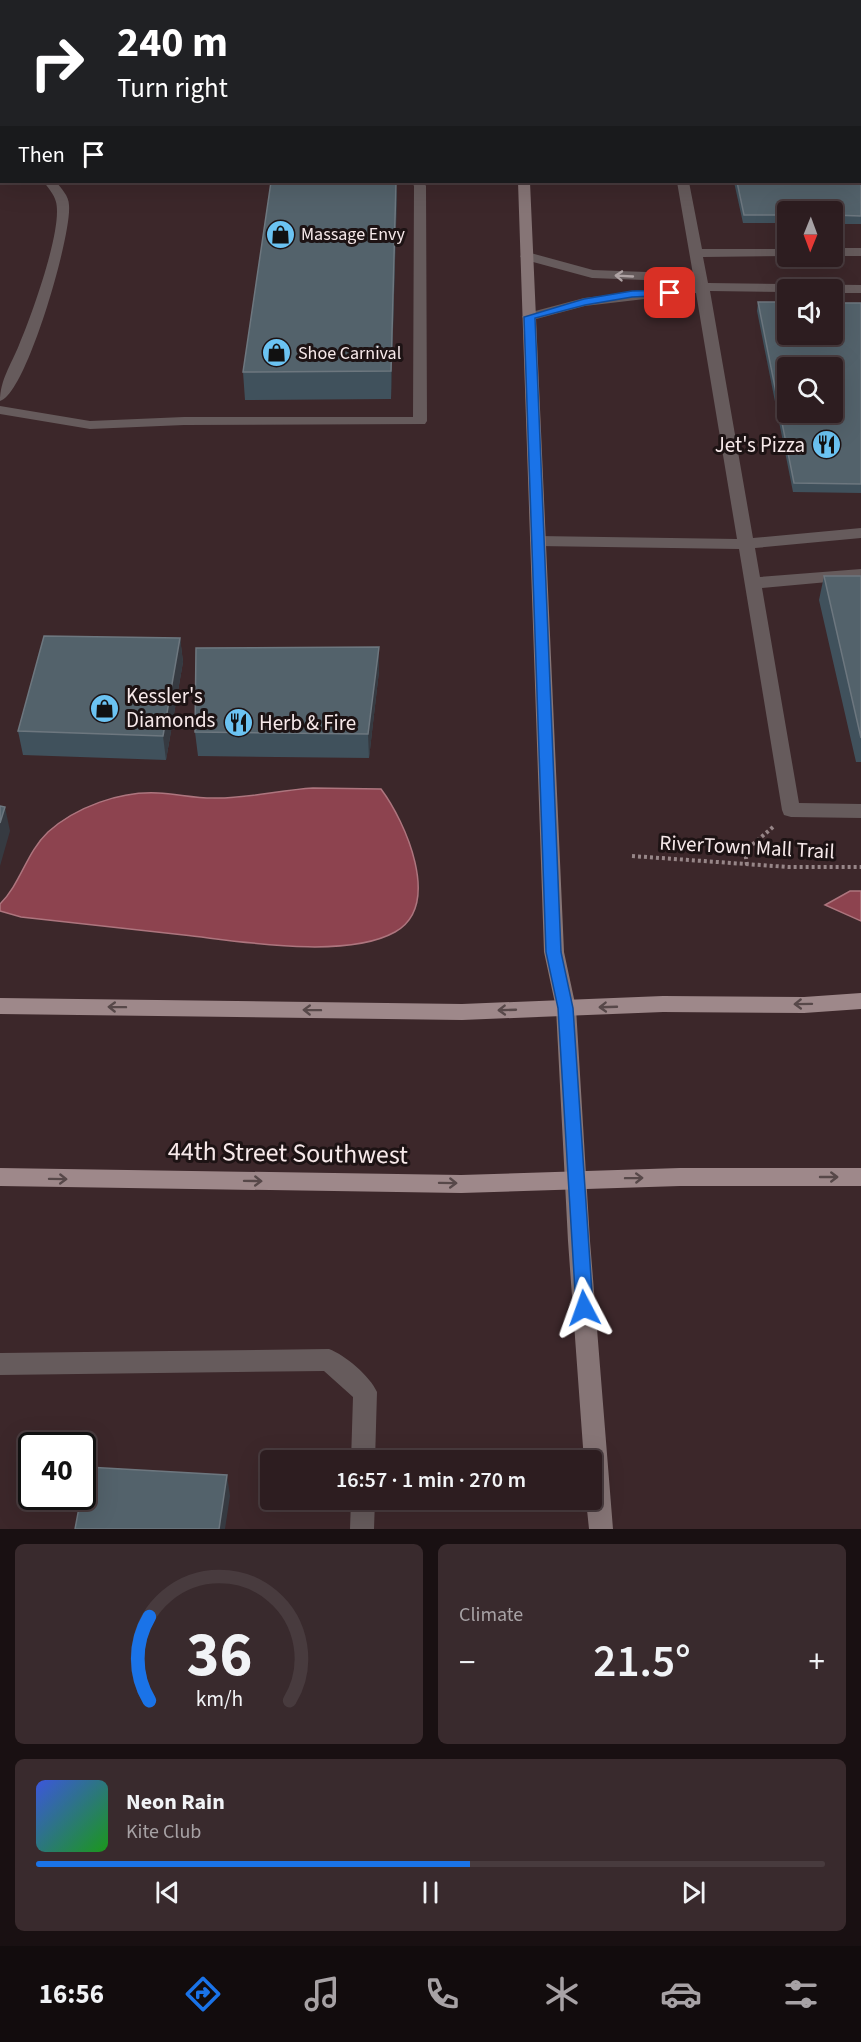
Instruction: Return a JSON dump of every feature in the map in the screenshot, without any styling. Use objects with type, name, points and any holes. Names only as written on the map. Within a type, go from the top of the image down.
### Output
[{"type":"main road","points":[[0,1006],[462,1012],[663,1004],[804,1005],[861,1001]]},
{"type":"main road","name":"44th Street Southwest","points":[[0,1177],[449,1184],[576,1179],[861,1177]]},
{"type":"street","points":[[524,183],[554,952],[566,1008],[576,1179],[602,1529]]},
{"type":"lane","points":[[0,397],[10,382],[35,321],[60,237],[63,203],[51,183]]},
{"type":"lane","points":[[0,410],[90,426],[184,421],[420,421],[418,183]]},
{"type":"lane","points":[[683,183],[791,810],[861,811]]},
{"type":"lane","points":[[696,253],[777,252]]},
{"type":"lane","points":[[843,252],[861,252]]},
{"type":"lane","points":[[527,256],[592,274],[672,277],[702,287]]},
{"type":"lane","points":[[529,317],[584,302],[632,294],[670,293],[702,287],[861,289]]},
{"type":"lane","points":[[538,541],[746,544],[861,533]]},
{"type":"lane","points":[[753,583],[861,574]]},
{"type":"lane","points":[[0,1364],[329,1360],[365,1392],[363,1450]]},
{"type":"lane","points":[[362,1529],[363,1510]]},
{"type":"path","points":[[747,865],[746,851],[791,810]]},
{"type":"path","name":"RiverTown Mall Trail","points":[[632,856],[747,865],[861,867]]},
{"type":"shaded area","points":[[313,788],[381,789],[390,803],[409,841],[418,883],[416,903],[409,919],[395,932],[374,940],[349,945],[291,946],[21,917],[0,911],[0,904],[13,887],[40,840],[59,823],[99,802],[144,793],[229,798]]},
{"type":"shaded area","points":[[850,891],[861,891],[861,921],[825,905]]},
{"type":"building","points":[[271,183],[396,183],[391,371],[243,372]]},
{"type":"building","points":[[737,183],[861,183],[861,216],[843,215],[843,201],[777,201],[777,215],[744,215]]},
{"type":"building","points":[[758,302],[777,302],[777,345],[843,345],[843,303],[861,303],[861,484],[794,483],[782,423],[843,423],[843,357],[777,357],[777,398]]},
{"type":"building","points":[[824,576],[861,576],[861,738]]},
{"type":"building","name":"Kessler's Diamonds","points":[[44,636],[180,638],[163,736],[18,731]]},
{"type":"building","points":[[379,647],[368,734],[195,732],[196,648]]},
{"type":"building","points":[[0,806],[5,807],[0,823]]},
{"type":"building","points":[[96,1468],[227,1475],[219,1529],[75,1529],[79,1510],[96,1510]]},
{"type":"place","name":"Massage Envy","points":[[280,234]]},
{"type":"place","name":"Shoe Carnival","points":[[277,353]]},
{"type":"place","name":"Jet's Pizza","points":[[826,445]]},
{"type":"place","name":"Kessler's Diamonds","points":[[105,708]]},
{"type":"place","name":"Herb & Fire","points":[[238,723]]},
{"type":"route","points":[[584,1308],[566,1008],[554,952],[529,317],[584,302],[632,294],[670,293]]}]
